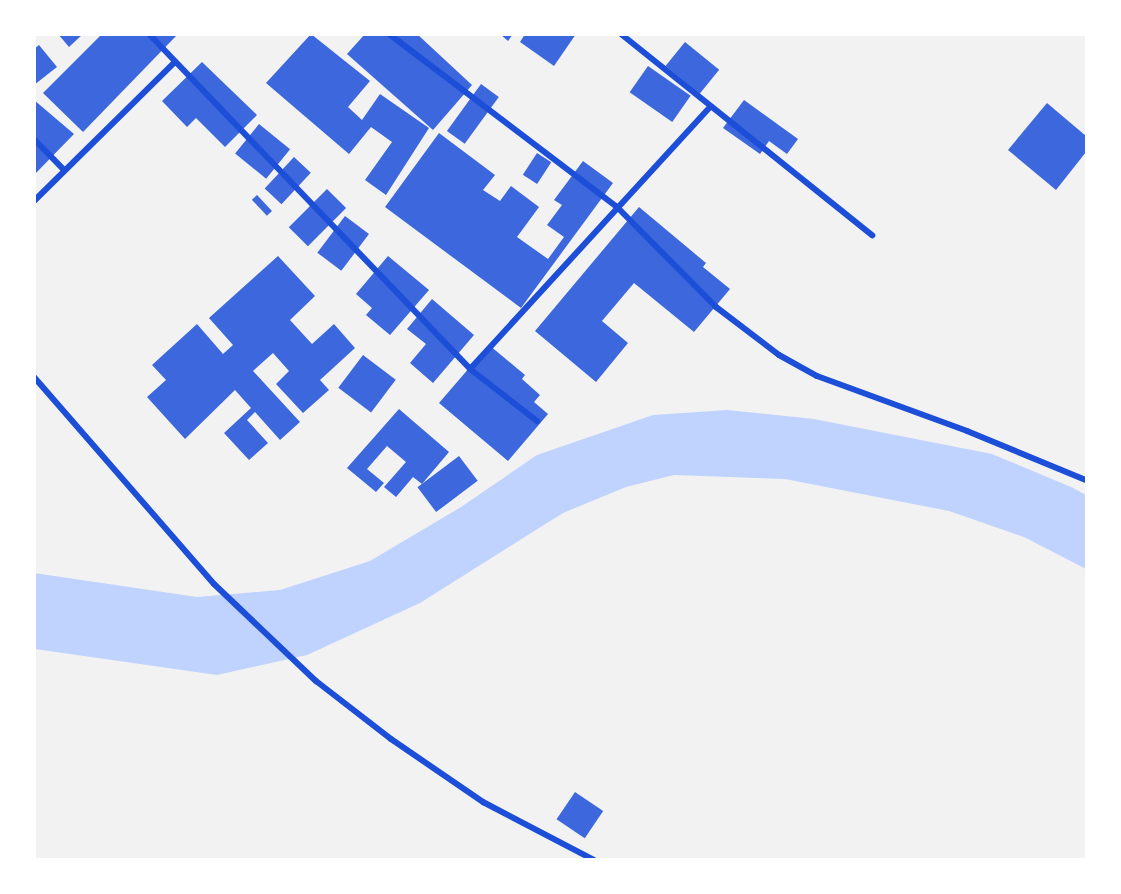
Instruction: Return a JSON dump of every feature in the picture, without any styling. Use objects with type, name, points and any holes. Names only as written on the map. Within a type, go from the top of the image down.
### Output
[{"type":"street","points":[[149,34],[470,369],[537,421]]},
{"type":"street","points":[[389,34],[617,207],[716,307],[779,355],[817,376],[933,418],[1086,480]]},
{"type":"street","points":[[621,34],[872,235]]},
{"type":"street","points":[[34,201],[175,62]]},
{"type":"street","points":[[470,369],[710,107]]},
{"type":"street","points":[[34,140],[64,170]]},
{"type":"street","points":[[34,377],[214,584],[316,681],[391,739],[483,802],[594,860]]},
{"type":"water","points":[[727,410],[814,419],[992,454],[1071,487],[1086,495],[1086,569],[1024,537],[949,511],[785,479],[674,475],[626,487],[563,513],[420,603],[307,655],[217,675],[35,649],[34,573],[197,597],[280,590],[370,561],[461,507],[537,455],[653,415]]},
{"type":"building","points":[[58,34],[83,34],[69,47]]},
{"type":"building","points":[[102,34],[178,34],[83,132],[43,93]]},
{"type":"building","points":[[311,34],[370,81],[348,107],[362,120],[380,94],[429,128],[386,195],[365,180],[392,142],[371,127],[349,154],[266,83]]},
{"type":"building","points":[[365,34],[417,34],[472,85],[433,130],[347,54]]},
{"type":"building","points":[[500,34],[513,34],[508,41]]},
{"type":"building","points":[[525,34],[576,34],[554,66],[520,42]]},
{"type":"building","points":[[685,42],[719,70],[700,94],[665,66]]},
{"type":"building","points":[[39,45],[57,67],[34,85],[34,49]]},
{"type":"building","points":[[202,62],[257,115],[225,147],[196,118],[187,127],[162,101]]},
{"type":"building","points":[[648,66],[691,96],[672,122],[630,92]]},
{"type":"building","points":[[481,84],[499,97],[465,144],[447,131]]},
{"type":"building","points":[[34,100],[74,134],[34,175]]},
{"type":"building","points":[[744,100],[798,139],[787,154],[769,141],[760,154],[723,128]]},
{"type":"building","points":[[1047,103],[1086,136],[1086,152],[1056,190],[1008,150]]},
{"type":"building","points":[[259,124],[290,149],[266,179],[235,154]]},
{"type":"building","points":[[439,133],[495,175],[483,190],[500,201],[511,186],[539,207],[517,237],[548,259],[564,237],[547,225],[562,205],[554,200],[583,161],[613,183],[521,308],[385,207]]},
{"type":"building","points":[[537,153],[551,162],[537,184],[523,175]]},
{"type":"building","points":[[294,157],[311,173],[281,204],[265,188]]},
{"type":"building","points":[[327,189],[346,208],[308,246],[289,227]]},
{"type":"building","points":[[257,195],[272,211],[267,216],[252,200]]},
{"type":"building","points":[[639,207],[706,263],[703,267],[730,289],[694,332],[634,283],[602,321],[628,343],[596,382],[535,331]]},
{"type":"building","points":[[345,216],[369,234],[341,271],[317,253]]},
{"type":"building","points":[[278,256],[315,296],[290,320],[312,344],[334,324],[355,348],[320,380],[329,390],[303,413],[276,384],[289,371],[273,353],[253,371],[300,422],[280,440],[255,412],[247,420],[268,443],[249,460],[224,433],[251,408],[235,390],[185,439],[147,397],[166,380],[152,365],[197,324],[223,354],[233,345],[209,318]]},
{"type":"building","points":[[388,256],[429,290],[390,335],[366,315],[372,308],[356,294]]},
{"type":"building","points":[[432,299],[474,335],[433,383],[410,363],[426,344],[407,329]]},
{"type":"building","points":[[489,345],[525,375],[522,379],[540,395],[534,402],[548,414],[508,461],[439,403]]},
{"type":"building","points":[[363,355],[396,380],[371,412],[338,388]]},
{"type":"building","points":[[399,409],[449,452],[422,484],[413,477],[396,497],[384,487],[406,462],[387,446],[367,469],[384,483],[376,492],[347,468]]},
{"type":"building","points":[[459,456],[478,481],[436,512],[417,487]]},
{"type":"building","points":[[575,792],[603,811],[585,838],[557,819]]}]
